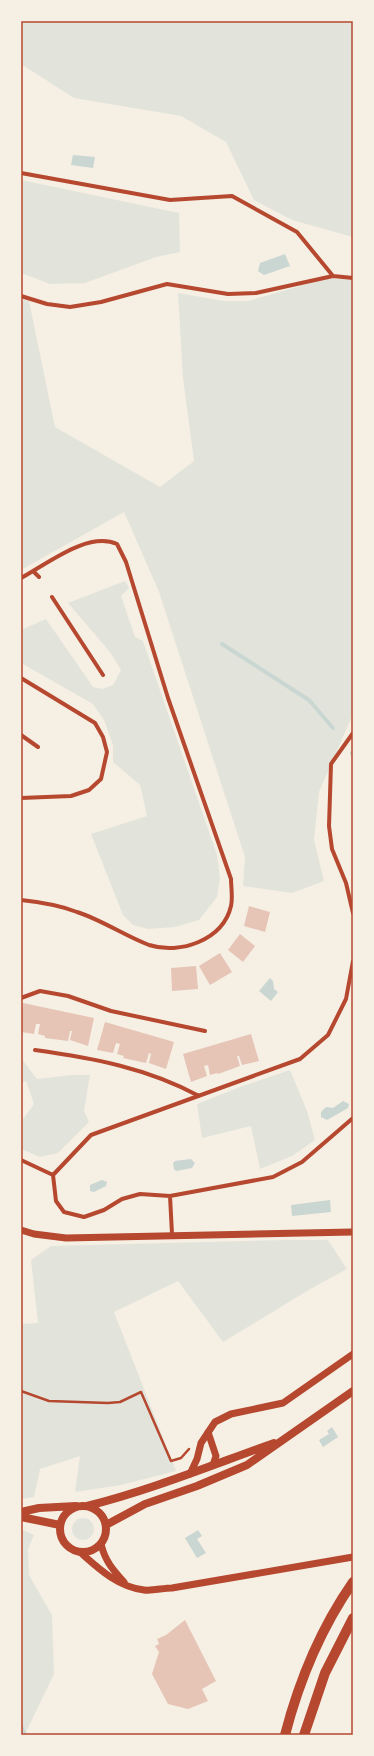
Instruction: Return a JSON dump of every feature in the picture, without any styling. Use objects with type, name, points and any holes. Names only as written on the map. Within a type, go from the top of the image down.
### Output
[{"type":"highway","points":[[285,1735],[297,1693],[308,1665],[332,1616],[353,1582]]},
{"type":"highway","points":[[304,1735],[325,1673],[353,1618]]},
{"type":"main road","points":[[106,1525],[145,1504],[197,1486],[247,1465],[353,1391]]},
{"type":"main road","points":[[21,1512],[39,1508],[83,1506],[100,1513],[106,1525],[106,1532],[101,1544],[89,1552],[81,1553],[67,1546],[62,1539],[60,1525],[65,1514],[71,1509],[83,1506],[120,1498],[190,1474],[286,1438]]},
{"type":"main road","points":[[197,1486],[213,1465]]},
{"type":"main road","points":[[21,1517],[60,1525]]},
{"type":"street","points":[[21,173],[170,200],[232,196],[297,232],[333,276]]},
{"type":"street","points":[[21,296],[47,304],[70,307],[101,302],[167,284],[228,294],[256,293],[333,276],[353,278]]},
{"type":"street","points":[[21,578],[65,551],[99,541],[109,540],[118,544],[126,562],[168,698],[231,879],[231,906],[220,929],[199,943],[175,947],[150,945],[79,912],[54,904],[21,900]]},
{"type":"street","points":[[33,571],[39,577]]},
{"type":"street","points":[[52,597],[103,675]]},
{"type":"street","points":[[21,678],[95,723],[103,737],[107,752],[101,779],[89,790],[70,796],[21,798]]},
{"type":"street","points":[[353,733],[331,764],[329,826],[332,849],[346,883],[353,914]]},
{"type":"street","points":[[21,735],[38,747]]},
{"type":"street","points":[[53,1174],[91,1135],[300,1059],[328,1035],[346,999],[353,961]]},
{"type":"street","points":[[21,998],[40,992],[68,996],[111,1011],[205,1031]]},
{"type":"street","points":[[35,1050],[89,1057],[175,1083],[199,1096]]},
{"type":"street","points":[[53,1174],[56,1201],[64,1212],[84,1217],[104,1210],[122,1199],[140,1194],[170,1196],[273,1177],[302,1162],[353,1118]]},
{"type":"street","points":[[21,1160],[53,1174]]},
{"type":"street","points":[[170,1196],[172,1234]]},
{"type":"street","points":[[21,1230],[34,1234],[66,1238],[172,1234],[353,1232]]},
{"type":"street","points":[[190,1474],[197,1459],[201,1443],[216,1422],[231,1414],[283,1403],[353,1354]]},
{"type":"street","points":[[208,1432],[216,1456],[213,1465]]},
{"type":"street","points":[[101,1544],[104,1558],[111,1569],[127,1585]]},
{"type":"street","points":[[81,1553],[107,1576],[127,1585],[144,1590],[172,1588],[353,1557]]},
{"type":"path","points":[[21,1391],[49,1401],[108,1403],[120,1402],[142,1392],[171,1461],[181,1458],[190,1448],[193,1449]]},
{"type":"shaded area","points":[[21,21],[353,21],[353,237],[292,220],[254,200],[226,142],[181,116],[74,98],[21,64]]},
{"type":"shaded area","points":[[73,155],[95,157],[93,168],[71,165]]},
{"type":"shaded area","points":[[21,180],[179,213],[180,252],[156,257],[85,283],[50,284],[21,273]]},
{"type":"shaded area","points":[[285,254],[290,266],[264,275],[258,271],[260,263]]},
{"type":"shaded area","points":[[328,278],[353,280],[353,714],[319,792],[314,840],[324,881],[292,893],[243,886],[245,857],[159,592],[124,512],[21,570],[21,299],[29,301],[55,427],[160,487],[194,461],[183,378],[178,293],[224,301],[248,301]]},
{"type":"shaded area","points":[[125,581],[129,588],[121,596],[135,637],[143,641],[217,855],[220,878],[217,897],[199,920],[175,927],[148,929],[133,925],[123,915],[91,834],[147,816],[140,785],[113,762],[113,745],[104,720],[93,704],[21,663],[21,630],[46,619],[93,687],[102,689],[113,685],[121,670],[110,652],[68,603]]},
{"type":"shaded area","points":[[270,978],[273,981],[274,989],[278,992],[271,1001],[259,991]]},
{"type":"shaded area","points":[[21,1058],[37,1079],[72,1075],[90,1075],[84,1111],[89,1122],[58,1153],[40,1157],[21,1149],[21,1122],[34,1104],[26,1081],[21,1083]]},
{"type":"shaded area","points":[[290,1070],[307,1111],[315,1140],[292,1156],[260,1169],[251,1126],[202,1138],[197,1104],[240,1087]]},
{"type":"shaded area","points":[[343,1101],[349,1104],[348,1108],[327,1120],[321,1117],[321,1112],[326,1107],[333,1108]]},
{"type":"shaded area","points":[[191,1159],[195,1163],[192,1168],[176,1171],[174,1169],[173,1163],[175,1161]]},
{"type":"shaded area","points":[[102,1180],[107,1182],[106,1186],[94,1192],[90,1191],[90,1185]]},
{"type":"shaded area","points":[[330,1200],[331,1212],[292,1216],[291,1205]]},
{"type":"shaded area","points":[[328,1240],[347,1269],[312,1288],[223,1342],[178,1281],[114,1312],[176,1471],[121,1485],[75,1492],[80,1456],[40,1469],[34,1497],[21,1499],[21,1324],[38,1323],[31,1260],[51,1246]]},
{"type":"shaded area","points":[[332,1427],[338,1437],[323,1447],[319,1440],[329,1434],[327,1431]]},
{"type":"shaded area","points":[[83,1518],[87,1519],[93,1525],[93,1533],[87,1539],[83,1540],[79,1539],[73,1533],[72,1529],[73,1525],[79,1519]]},
{"type":"shaded area","points":[[21,1529],[34,1535],[28,1549],[29,1575],[52,1615],[54,1674],[25,1734],[28,1735],[21,1735]]},
{"type":"shaded area","points":[[198,1530],[202,1536],[197,1539],[206,1553],[197,1558],[185,1538]]},
{"type":"building","points":[[249,906],[270,912],[265,932],[244,926]]},
{"type":"building","points":[[240,934],[255,946],[243,962],[228,950]]},
{"type":"building","points":[[220,953],[232,972],[210,985],[199,966]]},
{"type":"building","points":[[196,966],[198,989],[172,991],[171,968]]},
{"type":"building","points":[[23,1003],[94,1018],[88,1046],[70,1040],[72,1031],[70,1031],[68,1041],[45,1038],[45,1036],[38,1034],[40,1024],[36,1024],[34,1034],[21,1032],[21,1014]]},
{"type":"building","points":[[105,1022],[174,1042],[166,1069],[149,1063],[151,1054],[149,1053],[146,1063],[123,1058],[124,1056],[117,1054],[120,1044],[116,1043],[113,1053],[97,1050]]},
{"type":"building","points":[[251,1034],[259,1061],[242,1065],[239,1056],[237,1056],[240,1066],[218,1074],[210,1075],[208,1065],[204,1066],[207,1076],[191,1082],[183,1054]]},
{"type":"building","points":[[185,1620],[216,1681],[202,1689],[208,1701],[188,1709],[168,1704],[152,1674],[159,1652],[155,1646],[159,1644],[157,1639],[166,1635]]},
{"type":"waterway","points":[[222,644],[309,700],[333,728]]},
{"type":"waterway","points":[[21,1727],[25,1735]]}]
